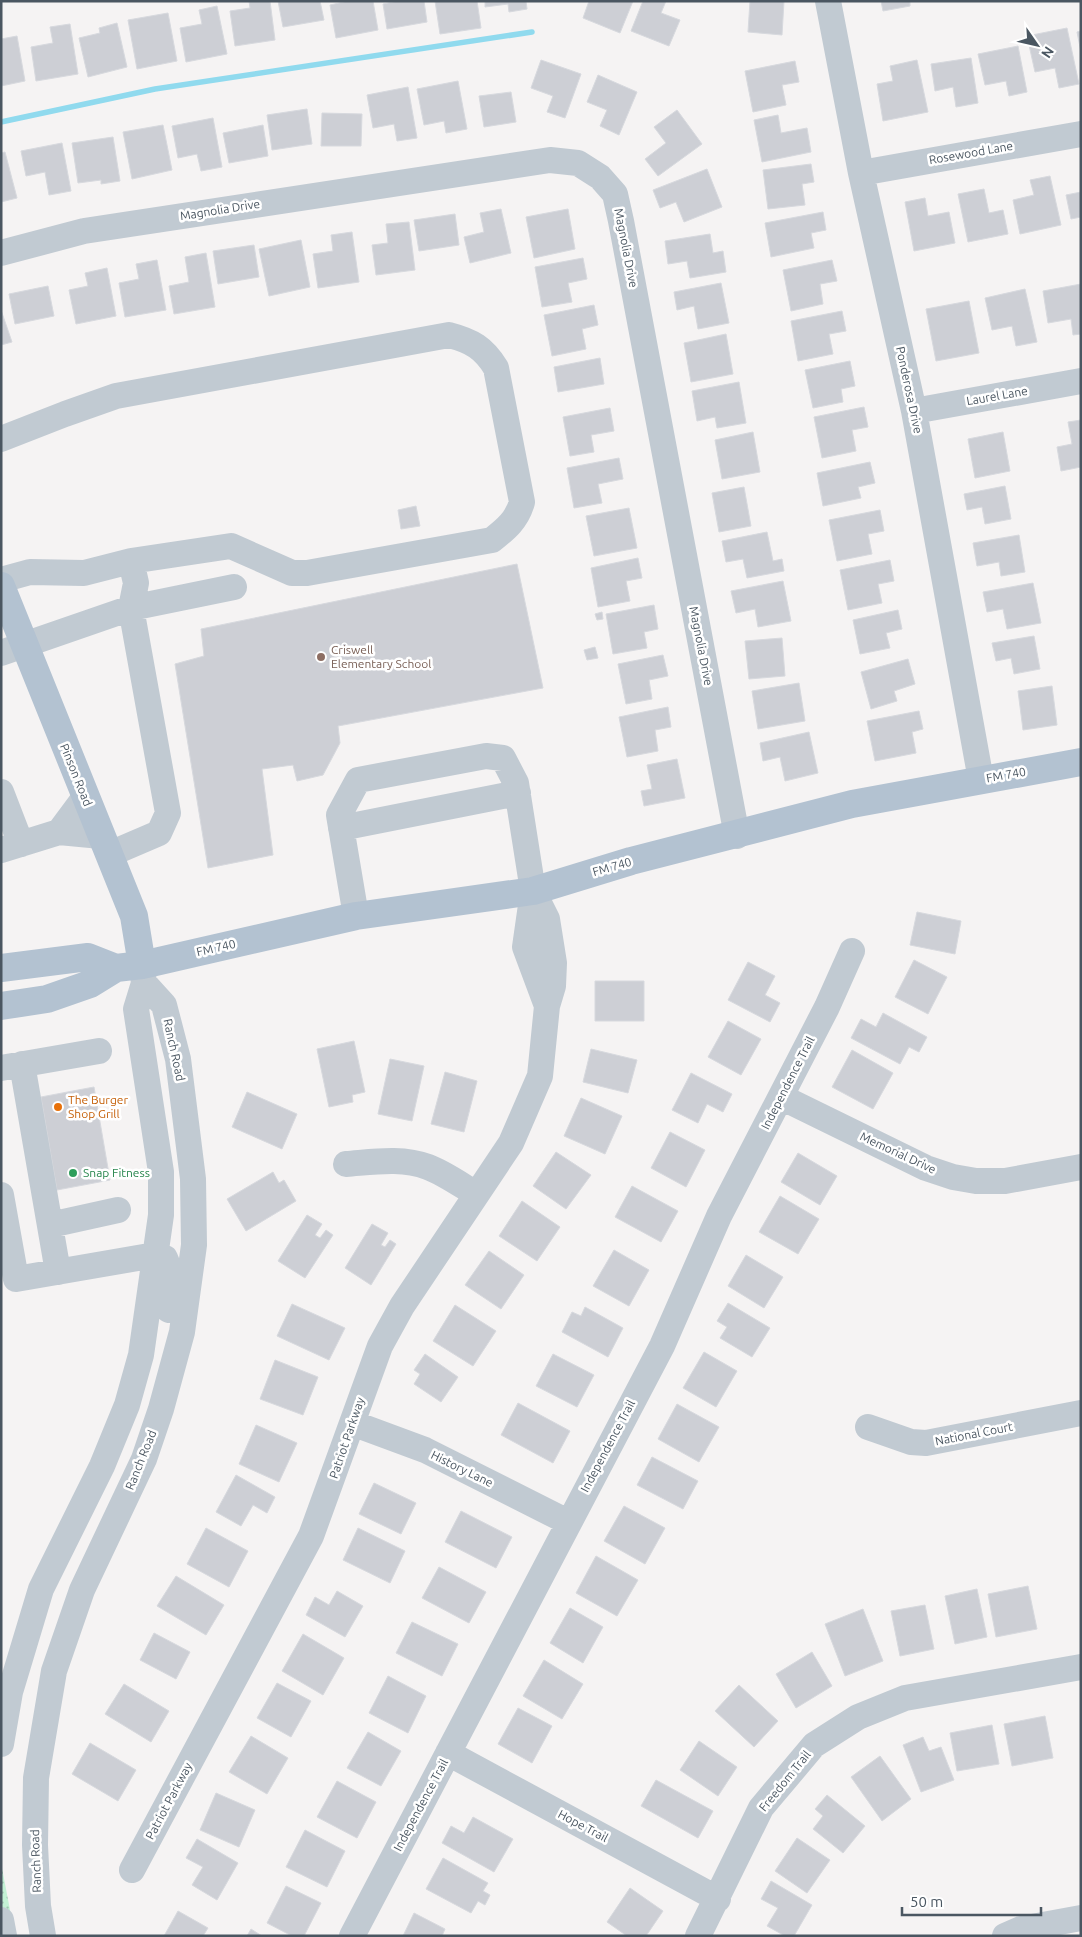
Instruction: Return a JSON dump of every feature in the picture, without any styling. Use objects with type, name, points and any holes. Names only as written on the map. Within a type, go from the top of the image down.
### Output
[{"type":"main road","name":"Pinson Road","points":[[1,586],[12,648],[85,797],[134,916],[134,972]]},
{"type":"main road","name":"FM 740","points":[[1,1006],[47,999],[90,984],[134,972],[356,916],[533,891],[631,861],[737,836],[852,804],[1081,762]]},
{"type":"main road","points":[[1,968],[88,957],[134,972]]},
{"type":"street","name":"Ponderosa Drive","points":[[828,1],[861,173],[914,410],[981,780]]},
{"type":"street","name":"Rosewood Lane","points":[[861,173],[1081,134]]},
{"type":"street","name":"Magnolia Drive","points":[[1,253],[84,231],[550,160],[578,163],[600,177],[615,194],[621,221],[737,836]]},
{"type":"street","points":[[1,439],[116,396],[448,335],[470,341],[486,352],[496,368],[522,502],[519,513],[509,526],[492,540],[307,573],[292,573],[231,546],[131,561],[84,573],[30,572],[1,580]]},
{"type":"street","name":"Laurel Lane","points":[[914,410],[1081,381]]},
{"type":"street","points":[[1,792],[11,847],[59,832],[106,845],[159,833],[168,813],[130,608],[136,582],[131,561]]},
{"type":"street","points":[[12,648],[130,608],[234,586]]},
{"type":"street","name":"Patriot Parkway","points":[[132,1870],[311,1536],[380,1346],[388,1330],[511,1143],[540,1076],[547,1006],[553,986],[552,938],[547,918],[533,891],[516,782],[503,758],[486,756],[358,780],[339,815],[341,828]]},
{"type":"street","points":[[356,916],[341,828],[518,793]]},
{"type":"street","points":[[59,832],[85,797]]},
{"type":"street","name":"Independence Trail","points":[[352,1936],[662,1346],[719,1216],[827,1007],[852,951]]},
{"type":"street","points":[[1,1744],[10,1692],[41,1589],[102,1466],[126,1405],[141,1355],[161,1215],[161,1172],[136,1009],[134,972]]},
{"type":"street","name":"Ranch Road","points":[[43,1936],[38,1906],[35,1854],[36,1778],[54,1671],[82,1590],[144,1459],[161,1409],[182,1332],[194,1245],[193,1179],[178,1059],[164,1005],[134,972]]},
{"type":"street","points":[[58,1272],[50,1225],[12,1066],[99,1051]]},
{"type":"street","name":"Memorial Drive","points":[[781,1097],[926,1168],[952,1177],[976,1181],[1005,1181],[1081,1167]]},
{"type":"street","points":[[346,1164],[392,1161],[412,1162],[430,1167],[476,1194]]},
{"type":"street","points":[[1,1195],[9,1287],[58,1272],[155,1255],[165,1258],[173,1278],[171,1303],[156,1373],[161,1409]]},
{"type":"street","points":[[50,1225],[118,1210]]},
{"type":"street","name":"National Court","points":[[868,1427],[911,1442],[926,1443],[1081,1413]]},
{"type":"street","name":"History Lane","points":[[352,1423],[425,1450],[568,1522]]},
{"type":"street","name":"Freedom Trail","points":[[698,1936],[718,1899],[761,1808],[814,1745],[858,1717],[905,1698],[1081,1667]]},
{"type":"street","name":"Hope Trail","points":[[448,1753],[718,1899]]},
{"type":"street","points":[[1005,1936],[1021,1929],[1081,1918]]},
{"type":"street","points":[[1,1920],[4,1936]]},
{"type":"green space","points":[[1,1863],[15,1936],[1,1936]]},
{"type":"building","points":[[249,1],[270,1],[275,40],[235,46],[230,11],[250,8]]},
{"type":"building","points":[[278,1],[320,1],[324,20],[283,27]]},
{"type":"building","points":[[348,1],[373,1],[378,30],[336,38],[330,5]]},
{"type":"building","points":[[398,1],[424,1],[427,22],[387,29],[383,4]]},
{"type":"building","points":[[435,1],[477,1],[481,28],[440,34]]},
{"type":"building","points":[[485,1],[526,1],[527,9],[509,12],[508,4],[485,7]]},
{"type":"building","points":[[589,1],[633,1],[620,33],[583,18]]},
{"type":"building","points":[[643,1],[666,1],[661,13],[680,20],[669,46],[631,31]]},
{"type":"building","points":[[750,1],[784,1],[782,35],[748,32]]},
{"type":"building","points":[[881,1],[910,1],[910,6],[883,11]]},
{"type":"building","points":[[217,6],[227,54],[186,62],[180,28],[202,24],[199,10]]},
{"type":"building","points":[[168,13],[177,61],[137,69],[128,20]]},
{"type":"building","points":[[117,23],[127,67],[88,77],[79,38],[100,33],[99,28]]},
{"type":"building","points":[[70,24],[78,74],[36,81],[31,47],[53,43],[50,27]]},
{"type":"building","points":[[1067,28],[1079,84],[1059,88],[1055,68],[1035,72],[1027,36]]},
{"type":"building","points":[[1081,31],[1081,52],[1077,32]]},
{"type":"building","points":[[17,36],[25,81],[1,86],[1,39]]},
{"type":"building","points":[[1018,46],[1027,92],[1009,96],[1006,81],[985,85],[978,54]]},
{"type":"building","points":[[971,58],[978,103],[956,107],[953,87],[935,91],[931,64]]},
{"type":"building","points":[[541,60],[581,74],[565,118],[547,112],[553,96],[531,88]]},
{"type":"building","points":[[917,60],[928,112],[883,121],[877,84],[893,81],[890,66]]},
{"type":"building","points":[[795,61],[799,82],[782,85],[786,105],[753,112],[745,71]]},
{"type":"building","points":[[598,75],[637,92],[619,135],[600,126],[607,110],[587,102]]},
{"type":"building","points":[[458,81],[467,129],[446,133],[444,121],[424,125],[417,89]]},
{"type":"building","points":[[408,87],[417,138],[397,141],[394,124],[373,128],[367,95]]},
{"type":"building","points":[[511,92],[516,122],[484,127],[479,96]]},
{"type":"building","points":[[307,109],[312,144],[272,150],[267,115]]},
{"type":"building","points":[[677,110],[702,144],[658,176],[645,159],[666,143],[654,127]]},
{"type":"building","points":[[322,113],[362,114],[361,146],[321,146]]},
{"type":"building","points":[[778,115],[781,133],[807,128],[811,152],[762,162],[754,120]]},
{"type":"building","points":[[213,118],[222,167],[201,171],[197,154],[178,158],[172,126]]},
{"type":"building","points":[[163,125],[172,170],[132,179],[123,132]]},
{"type":"building","points":[[263,125],[268,156],[229,163],[223,133]]},
{"type":"building","points":[[113,137],[120,181],[101,184],[101,180],[78,183],[72,143]]},
{"type":"building","points":[[62,143],[71,191],[49,195],[45,172],[26,176],[21,151]]},
{"type":"building","points":[[5,152],[17,198],[1,202],[1,153]]},
{"type":"building","points":[[811,164],[814,182],[802,184],[805,205],[768,209],[763,170]]},
{"type":"building","points":[[707,169],[722,207],[684,222],[676,202],[660,208],[653,190]]},
{"type":"building","points":[[1050,176],[1061,225],[1020,234],[1013,200],[1034,195],[1030,180]]},
{"type":"building","points":[[984,189],[989,213],[1003,210],[1008,234],[968,242],[958,194]]},
{"type":"building","points":[[1081,192],[1081,217],[1071,219],[1066,195]]},
{"type":"building","points":[[925,198],[928,216],[949,212],[955,243],[914,251],[905,202]]},
{"type":"building","points":[[501,209],[511,253],[470,263],[464,237],[484,232],[480,213]]},
{"type":"building","points":[[568,209],[575,249],[534,258],[526,217]]},
{"type":"building","points":[[823,212],[826,230],[811,233],[814,248],[771,257],[765,223]]},
{"type":"building","points":[[455,214],[459,245],[419,251],[414,220]]},
{"type":"building","points":[[409,222],[415,270],[376,275],[372,245],[388,243],[386,224]]},
{"type":"building","points":[[352,232],[359,282],[318,288],[313,254],[333,251],[331,235]]},
{"type":"building","points":[[710,234],[713,253],[723,251],[726,272],[690,278],[687,261],[668,264],[665,241]]},
{"type":"building","points":[[301,240],[310,287],[269,296],[259,249]]},
{"type":"building","points":[[254,245],[259,277],[218,284],[213,251]]},
{"type":"building","points":[[206,253],[215,307],[174,314],[169,286],[189,282],[185,257]]},
{"type":"building","points":[[583,258],[587,279],[568,283],[572,302],[542,307],[535,267]]},
{"type":"building","points":[[157,260],[166,310],[125,317],[119,283],[139,279],[136,264]]},
{"type":"building","points":[[832,260],[837,281],[820,284],[823,304],[791,311],[783,270]]},
{"type":"building","points":[[107,268],[116,316],[76,324],[69,290],[88,286],[85,273]]},
{"type":"building","points":[[721,283],[729,323],[698,329],[694,306],[677,310],[674,292]]},
{"type":"building","points":[[1081,284],[1081,334],[1073,335],[1071,319],[1048,323],[1043,291]]},
{"type":"building","points":[[48,286],[54,316],[15,324],[9,294]]},
{"type":"building","points":[[1025,289],[1037,342],[1016,346],[1012,326],[992,330],[985,298]]},
{"type":"building","points":[[969,301],[979,353],[936,361],[926,309]]},
{"type":"building","points":[[594,305],[598,325],[582,329],[586,349],[552,356],[544,315]]},
{"type":"building","points":[[1,310],[12,342],[1,345]]},
{"type":"building","points":[[842,311],[846,331],[829,334],[833,354],[798,361],[791,321]]},
{"type":"building","points":[[726,334],[733,374],[691,382],[684,343]]},
{"type":"building","points":[[600,358],[604,384],[558,392],[554,367]]},
{"type":"building","points":[[850,361],[855,386],[841,389],[843,402],[813,408],[805,370]]},
{"type":"building","points":[[739,382],[746,423],[717,428],[715,417],[697,421],[692,391]]},
{"type":"building","points":[[864,407],[868,427],[852,430],[856,451],[822,458],[814,417]]},
{"type":"building","points":[[610,408],[614,431],[591,435],[594,452],[570,456],[563,417]]},
{"type":"building","points":[[1081,420],[1081,467],[1061,471],[1057,447],[1072,444],[1068,422]]},
{"type":"building","points":[[753,432],[760,472],[722,479],[715,440]]},
{"type":"building","points":[[1003,432],[1010,471],[975,478],[968,439]]},
{"type":"building","points":[[619,458],[623,479],[598,484],[602,503],[574,508],[567,468]]},
{"type":"building","points":[[870,462],[875,483],[858,487],[861,498],[823,506],[817,473]]},
{"type":"building","points":[[1005,486],[1011,519],[985,524],[982,507],[967,510],[964,494]]},
{"type":"building","points":[[744,487],[751,526],[719,532],[712,493]]},
{"type":"building","points":[[416,506],[420,526],[401,529],[398,510]]},
{"type":"building","points":[[629,508],[637,548],[594,556],[586,516]]},
{"type":"building","points":[[880,510],[884,531],[868,534],[872,554],[837,561],[829,520]]},
{"type":"building","points":[[767,532],[773,561],[782,559],[784,571],[747,578],[743,559],[726,562],[722,541]]},
{"type":"building","points":[[1019,535],[1025,572],[1001,576],[999,562],[977,566],[973,543]]},
{"type":"building","points":[[638,558],[642,578],[626,581],[630,601],[598,607],[591,568]]},
{"type":"building","points":[[890,560],[894,581],[878,584],[882,603],[848,610],[840,570]]},
{"type":"building","points":[[517,564],[543,688],[338,726],[340,743],[323,775],[297,781],[293,765],[262,769],[273,855],[208,868],[175,664],[204,656],[201,629]]},
{"type":"building","points":[[783,581],[791,621],[758,627],[755,609],[736,613],[731,591]]},
{"type":"building","points":[[1033,583],[1041,623],[1007,629],[1003,609],[987,612],[983,592]]},
{"type":"building","points":[[654,605],[658,629],[644,632],[647,648],[613,654],[606,614]]},
{"type":"building","points":[[898,610],[902,629],[886,633],[890,648],[860,654],[853,620]]},
{"type":"building","points":[[602,612],[603,619],[597,620],[595,614]]},
{"type":"building","points":[[1034,636],[1040,669],[1014,674],[1011,658],[996,661],[992,643]]},
{"type":"building","points":[[782,638],[785,676],[749,679],[745,641]]},
{"type":"building","points":[[595,647],[598,658],[587,660],[584,650]]},
{"type":"building","points":[[663,655],[668,676],[649,680],[652,699],[626,704],[618,664]]},
{"type":"building","points":[[908,659],[915,684],[894,691],[897,701],[871,709],[861,672]]},
{"type":"building","points":[[799,683],[805,721],[758,729],[752,691]]},
{"type":"building","points":[[1052,686],[1057,725],[1023,730],[1018,691]]},
{"type":"building","points":[[668,707],[671,727],[655,730],[658,751],[627,757],[619,717]]},
{"type":"building","points":[[919,711],[923,729],[912,732],[916,753],[875,761],[867,721]]},
{"type":"building","points":[[809,732],[818,773],[785,781],[780,757],[763,761],[760,743]]},
{"type":"building","points":[[677,759],[685,798],[644,806],[641,791],[652,789],[647,765]]},
{"type":"building","points":[[917,912],[961,921],[955,954],[910,945]]},
{"type":"building","points":[[914,960],[947,977],[928,1014],[895,997]]},
{"type":"building","points":[[748,962],[775,976],[765,995],[780,1003],[770,1022],[728,1000]]},
{"type":"building","points":[[595,981],[644,981],[644,1021],[595,1021]]},
{"type":"building","points":[[883,1013],[927,1037],[919,1052],[909,1047],[900,1064],[851,1038],[861,1019],[876,1027]]},
{"type":"building","points":[[728,1021],[761,1039],[741,1075],[708,1057]]},
{"type":"building","points":[[354,1041],[365,1092],[352,1095],[353,1102],[329,1107],[317,1049]]},
{"type":"building","points":[[591,1049],[637,1060],[628,1093],[583,1082]]},
{"type":"building","points":[[852,1050],[893,1073],[873,1109],[832,1087]]},
{"type":"building","points":[[390,1059],[424,1066],[412,1121],[378,1114]]},
{"type":"building","points":[[445,1072],[477,1081],[464,1132],[431,1124]]},
{"type":"building","points":[[691,1073],[732,1094],[723,1112],[707,1104],[698,1123],[672,1110]]},
{"type":"building","points":[[94,1087],[110,1180],[57,1190],[41,1097]]},
{"type":"building","points":[[247,1092],[297,1114],[282,1149],[232,1127]]},
{"type":"building","points":[[581,1098],[622,1116],[605,1154],[564,1136]]},
{"type":"building","points":[[670,1132],[705,1150],[686,1187],[651,1168]]},
{"type":"building","points":[[556,1152],[591,1175],[566,1209],[533,1186]]},
{"type":"building","points":[[798,1153],[837,1176],[820,1205],[781,1182]]},
{"type":"building","points":[[273,1172],[279,1183],[284,1180],[296,1201],[246,1231],[227,1199]]},
{"type":"building","points":[[632,1186],[678,1211],[661,1242],[615,1217]]},
{"type":"building","points":[[780,1196],[819,1219],[798,1254],[759,1232]]},
{"type":"building","points":[[522,1201],[560,1227],[537,1261],[499,1236]]},
{"type":"building","points":[[307,1215],[322,1224],[315,1235],[320,1238],[326,1230],[333,1235],[305,1278],[278,1261]]},
{"type":"building","points":[[372,1224],[388,1233],[381,1245],[385,1247],[390,1240],[396,1244],[371,1285],[345,1268]]},
{"type":"building","points":[[614,1250],[649,1270],[629,1306],[593,1286]]},
{"type":"building","points":[[489,1251],[524,1275],[501,1309],[465,1285]]},
{"type":"building","points":[[746,1255],[783,1277],[764,1308],[728,1286]]},
{"type":"building","points":[[728,1303],[770,1328],[752,1357],[720,1338],[727,1327],[717,1321]]},
{"type":"building","points":[[292,1304],[345,1328],[329,1360],[277,1336]]},
{"type":"building","points":[[455,1305],[496,1331],[473,1366],[433,1341]]},
{"type":"building","points":[[585,1307],[623,1328],[608,1357],[562,1332],[572,1312],[581,1316]]},
{"type":"building","points":[[704,1352],[737,1371],[716,1407],[683,1388]]},
{"type":"building","points":[[425,1354],[458,1377],[441,1402],[414,1384],[420,1374],[414,1370]]},
{"type":"building","points":[[553,1354],[594,1375],[577,1407],[536,1386]]},
{"type":"building","points":[[275,1360],[318,1377],[303,1415],[260,1399]]},
{"type":"building","points":[[518,1403],[570,1431],[553,1463],[501,1435]]},
{"type":"building","points":[[677,1404],[719,1427],[699,1462],[658,1439]]},
{"type":"building","points":[[256,1425],[297,1443],[279,1482],[239,1464]]},
{"type":"building","points":[[652,1457],[698,1481],[683,1509],[637,1485]]},
{"type":"building","points":[[236,1475],[275,1497],[267,1513],[253,1505],[241,1526],[216,1512]]},
{"type":"building","points":[[374,1483],[416,1503],[401,1534],[359,1514]]},
{"type":"building","points":[[624,1506],[665,1528],[645,1564],[604,1541]]},
{"type":"building","points":[[461,1511],[512,1537],[496,1568],[445,1542]]},
{"type":"building","points":[[206,1528],[248,1551],[229,1587],[187,1564]]},
{"type":"building","points":[[358,1528],[405,1551],[390,1583],[343,1560]]},
{"type":"building","points":[[596,1556],[638,1580],[617,1616],[576,1593]]},
{"type":"building","points":[[439,1567],[486,1592],[469,1623],[422,1598]]},
{"type":"building","points":[[176,1576],[224,1605],[206,1635],[157,1606]]},
{"type":"building","points":[[1028,1586],[1037,1629],[996,1637],[988,1594]]},
{"type":"building","points":[[977,1589],[987,1637],[955,1644],[945,1596]]},
{"type":"building","points":[[337,1591],[363,1606],[345,1637],[306,1615],[315,1597],[329,1605]]},
{"type":"building","points":[[925,1605],[934,1649],[900,1656],[891,1611]]},
{"type":"building","points":[[570,1608],[603,1627],[583,1663],[550,1643]]},
{"type":"building","points":[[863,1609],[883,1661],[845,1676],[825,1624]]},
{"type":"building","points":[[412,1622],[458,1644],[442,1676],[396,1653]]},
{"type":"building","points":[[154,1633],[190,1652],[176,1679],[140,1660]]},
{"type":"building","points":[[303,1634],[344,1658],[323,1695],[282,1671]]},
{"type":"building","points":[[812,1652],[832,1686],[796,1708],[776,1674]]},
{"type":"building","points":[[544,1660],[583,1684],[562,1719],[523,1696]]},
{"type":"building","points":[[388,1676],[426,1696],[408,1733],[369,1713]]},
{"type":"building","points":[[277,1683],[311,1701],[291,1737],[257,1718]]},
{"type":"building","points":[[124,1684],[169,1711],[151,1742],[105,1714]]},
{"type":"building","points":[[739,1685],[778,1721],[754,1747],[715,1711]]},
{"type":"building","points":[[518,1708],[552,1726],[532,1763],[498,1744]]},
{"type":"building","points":[[1045,1716],[1053,1758],[1012,1766],[1004,1724]]},
{"type":"building","points":[[992,1725],[999,1764],[957,1771],[950,1733]]},
{"type":"building","points":[[368,1732],[401,1751],[381,1786],[347,1768]]},
{"type":"building","points":[[251,1736],[288,1758],[267,1794],[229,1772]]},
{"type":"building","points":[[923,1737],[929,1751],[941,1747],[954,1780],[921,1792],[903,1745]]},
{"type":"building","points":[[699,1741],[737,1767],[718,1796],[680,1770]]},
{"type":"building","points":[[90,1743],[136,1770],[118,1801],[72,1774]]},
{"type":"building","points":[[880,1756],[911,1799],[882,1821],[851,1777]]},
{"type":"building","points":[[656,1780],[713,1811],[698,1838],[641,1806]]},
{"type":"building","points":[[337,1781],[376,1802],[357,1838],[317,1817]]},
{"type":"building","points":[[216,1793],[255,1810],[239,1847],[200,1830]]},
{"type":"building","points":[[827,1795],[865,1826],[843,1853],[813,1829],[823,1816],[815,1809]]},
{"type":"building","points":[[473,1817],[513,1839],[494,1872],[442,1843],[451,1826],[464,1833]]},
{"type":"building","points":[[305,1830],[345,1851],[327,1887],[286,1867]]},
{"type":"building","points":[[797,1838],[830,1860],[807,1893],[775,1871]]},
{"type":"building","points":[[197,1839],[238,1863],[217,1900],[192,1885],[203,1867],[186,1858]]},
{"type":"building","points":[[443,1858],[488,1883],[483,1891],[490,1895],[485,1905],[478,1901],[471,1913],[426,1889]]},
{"type":"building","points":[[771,1881],[812,1905],[794,1936],[785,1936],[767,1926],[778,1908],[761,1899]]},
{"type":"building","points":[[286,1886],[321,1903],[304,1936],[292,1936],[267,1923]]},
{"type":"building","points":[[630,1888],[663,1911],[646,1936],[627,1936],[607,1922]]},
{"type":"building","points":[[178,1911],[208,1928],[203,1936],[164,1936]]},
{"type":"building","points":[[414,1913],[445,1929],[442,1936],[403,1936]]},
{"type":"building","points":[[251,1929],[262,1936],[247,1936]]},
{"type":"waterway","points":[[1,122],[155,89],[532,32]]},
{"type":"place","name":"Criswell Elementary School","points":[[321,657]]},
{"type":"place","name":"The Burger Shop Grill","points":[[58,1107]]},
{"type":"place","name":"Snap Fitness","points":[[73,1173]]}]
